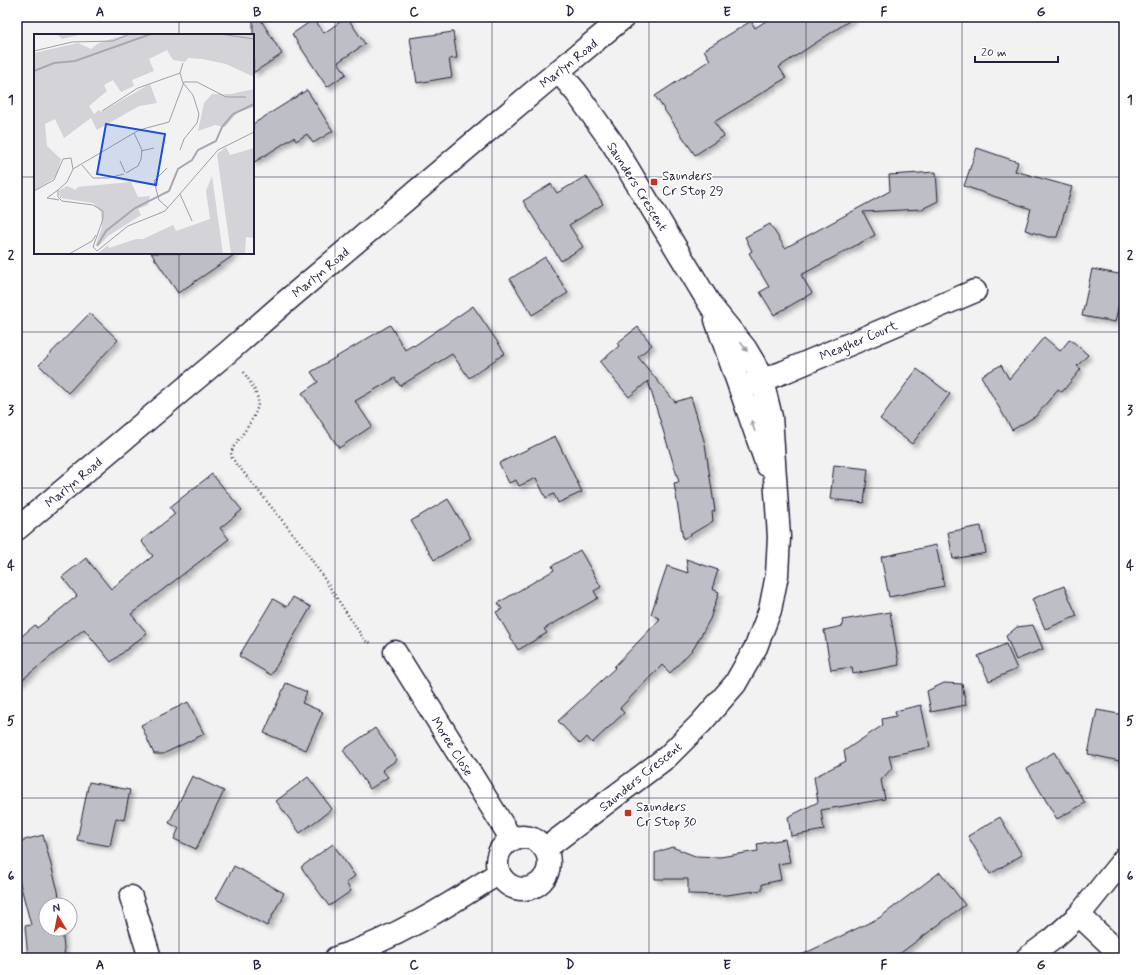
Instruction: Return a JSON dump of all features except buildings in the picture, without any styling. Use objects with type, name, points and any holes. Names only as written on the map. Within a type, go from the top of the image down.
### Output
[{"type":"street","name":"Marlyn Road","points":[[17,529],[228,352],[558,71],[624,17]]},
{"type":"street","name":"Saunders Crescent","points":[[545,849],[667,757],[701,723],[734,684],[756,647],[770,610],[777,575],[779,537],[771,418],[762,380],[754,363],[745,348],[711,306],[613,144],[576,92],[558,71]]},
{"type":"street","name":"Meagher Court","points":[[740,388],[974,291]]},
{"type":"street","name":"Saunders Crescent","points":[[711,306],[775,490]]},
{"type":"street","name":"Moree Close","points":[[394,652],[512,840]]},
{"type":"street","points":[[518,838],[530,838],[545,849],[548,855],[549,868],[543,880],[538,884],[526,889],[513,887],[502,879],[498,868],[498,857],[503,847],[512,840],[518,838]]},
{"type":"street","points":[[1027,958],[1053,939],[1079,915],[1124,859]]},
{"type":"street","points":[[336,958],[400,932],[442,909],[499,873]]},
{"type":"street","points":[[131,897],[150,958]]},
{"type":"street","points":[[1079,915],[1116,950],[1121,958]]},
{"type":"path","points":[[228,352],[241,368],[256,392],[258,402],[255,414],[233,448],[231,453],[232,458],[302,545],[364,641],[394,652]]},
{"type":"place","name":"Saunders Cr Stop 29","points":[[654,182]]},
{"type":"place","name":"Saunders Cr Stop 30","points":[[628,813]]}]
